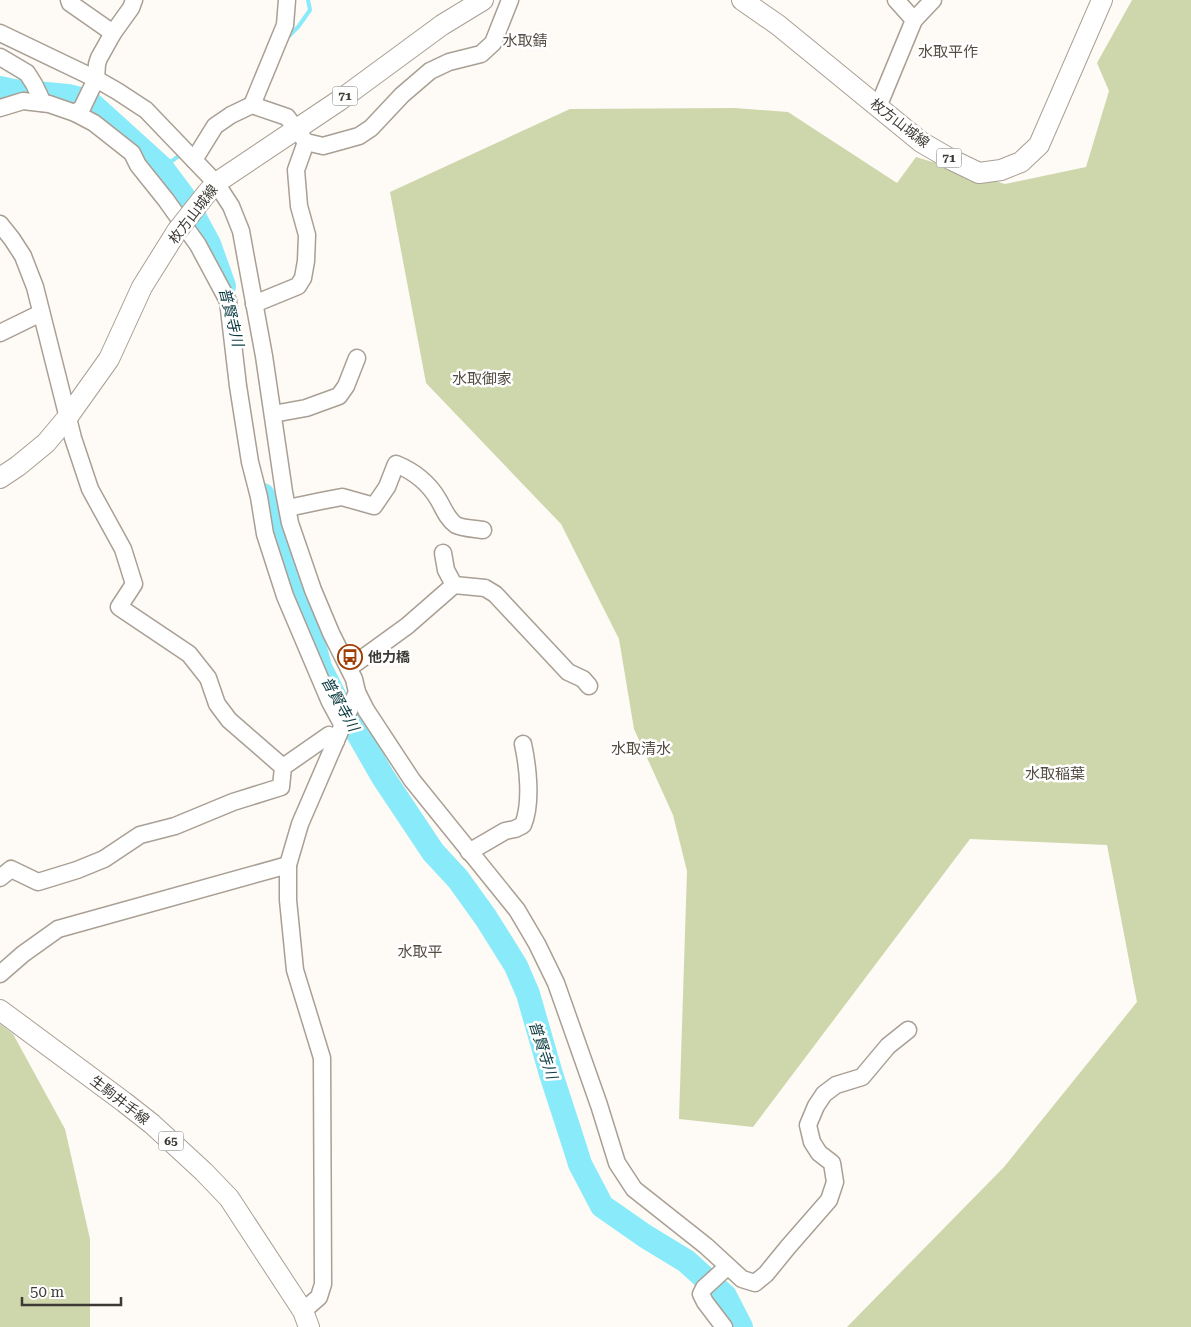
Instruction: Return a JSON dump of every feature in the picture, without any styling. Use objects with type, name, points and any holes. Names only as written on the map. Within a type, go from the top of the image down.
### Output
[{"type":"main road","name":"枚方山城線","points":[[0,478],[46,443],[67,418],[109,359],[142,287],[177,231],[212,188],[300,136],[340,100],[442,25],[483,0]]},
{"type":"main road","name":"枚方山城線","points":[[742,0],[778,25],[922,142],[979,173],[1001,170],[1021,162],[1039,146],[1102,0]]},
{"type":"main road","name":"生駒井手線","points":[[0,1010],[131,1107],[204,1172],[229,1198],[306,1319]]},
{"type":"street","points":[[69,0],[70,3],[113,33]]},
{"type":"street","points":[[78,110],[94,83],[99,58],[113,33],[131,8],[134,0]]},
{"type":"street","points":[[194,160],[215,126],[231,115],[252,105],[285,25],[286,0]]},
{"type":"street","points":[[252,105],[287,118],[300,136],[324,146],[359,136],[371,128],[402,95],[430,71],[449,62],[481,54],[493,42],[510,0]]},
{"type":"street","points":[[896,0],[914,20]]},
{"type":"street","points":[[878,107],[914,20],[933,0]]},
{"type":"street","points":[[0,33],[94,83],[117,91],[150,114],[194,160],[212,188],[231,206],[241,231],[264,356],[287,520],[331,633],[354,679],[355,699],[300,824],[288,865],[288,900],[294,970],[322,1058],[323,1284],[306,1319]]},
{"type":"street","points":[[0,57],[27,73],[43,103]]},
{"type":"street","points":[[0,108],[23,101],[78,110],[132,153],[138,165],[198,245],[228,301],[238,386],[250,462],[266,534],[285,596],[330,702],[344,723]]},
{"type":"street","points":[[254,304],[298,286],[303,278],[307,235],[299,206],[296,170],[300,136]]},
{"type":"street","points":[[0,224],[23,256],[35,287],[72,438],[90,489],[123,549],[134,584],[118,607],[189,654],[208,678],[217,704],[229,720],[283,767]]},
{"type":"street","points":[[0,333],[41,313]]},
{"type":"street","points":[[273,414],[306,408],[339,396],[346,386],[357,358]]},
{"type":"street","points":[[287,520],[321,500],[342,498],[374,506],[386,487],[396,464],[409,469],[424,481],[456,525],[483,530]]},
{"type":"street","points":[[443,553],[446,570],[454,585]]},
{"type":"street","points":[[349,668],[407,626],[454,585],[485,588],[495,594],[568,672],[583,679],[589,686]]},
{"type":"street","points":[[355,699],[366,710],[412,780],[517,910],[537,944],[556,983],[599,1105],[617,1163],[634,1189],[706,1246],[724,1270],[742,1279],[756,1283],[766,1274],[829,1200],[835,1182],[832,1163],[819,1153],[812,1142],[808,1124],[816,1106],[824,1094],[836,1085],[862,1077],[888,1046],[908,1030]]},
{"type":"street","points":[[0,878],[11,869],[38,882],[77,870],[104,859],[140,835],[175,826],[234,802],[281,787],[283,767],[329,735],[336,741]]},
{"type":"street","points":[[469,852],[505,831],[523,825],[526,819],[528,795],[528,768],[523,744]]},
{"type":"street","points":[[0,974],[22,954],[58,929],[288,865]]},
{"type":"street","points":[[724,1270],[704,1288],[701,1294],[724,1327]]},
{"type":"green space","points":[[1132,0],[1191,0],[1191,1327],[847,1327],[1004,1167],[1137,1002],[1107,845],[970,839],[753,1127],[679,1119],[687,871],[673,815],[634,729],[619,639],[561,524],[426,383],[390,192],[570,109],[734,108],[788,112],[897,183],[916,157],[1005,184],[1086,167],[1109,91],[1097,63]]},
{"type":"green space","points":[[0,1024],[13,1034],[65,1129],[90,1239],[90,1327],[0,1327]]},
{"type":"waterway","points":[[288,37],[310,10],[308,0]]},
{"type":"waterway","name":"普賢寺川","points":[[0,88],[68,96],[88,101],[162,168],[183,196],[209,244],[224,286]]},
{"type":"waterway","points":[[162,168],[183,153]]},
{"type":"waterway","name":"普賢寺川","points":[[263,495],[303,617],[314,644],[320,667],[340,707],[356,730],[383,777],[433,852],[458,879],[486,918],[516,966],[528,994],[580,1164],[602,1206],[645,1236],[686,1261],[725,1296],[741,1327]]},
{"type":"place","name":"他力橋","points":[[350,657]]},
{"type":"district","name":"水取錆","points":[[525,41]]},
{"type":"district","name":"水取平作","points":[[948,52]]},
{"type":"district","name":"水取御家","points":[[482,379]]},
{"type":"district","name":"水取清水","points":[[641,749]]},
{"type":"district","name":"水取稲葉","points":[[1055,774]]},
{"type":"district","name":"水取平","points":[[420,952]]}]
